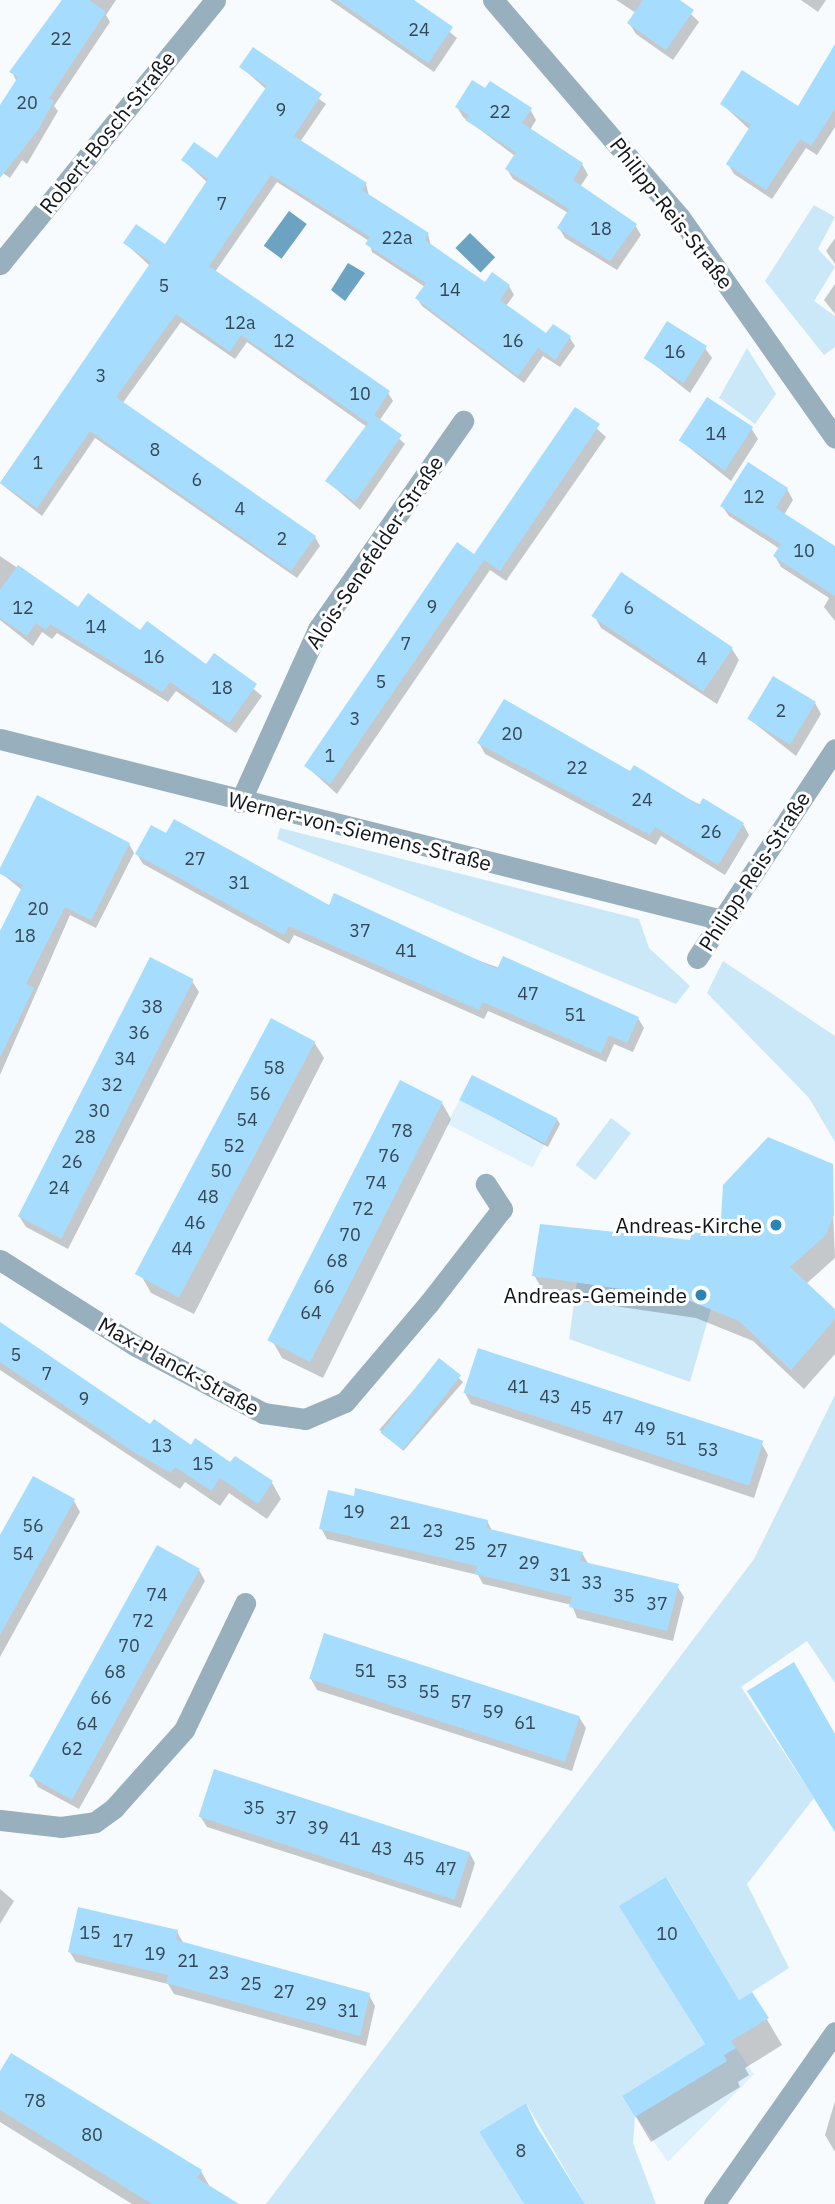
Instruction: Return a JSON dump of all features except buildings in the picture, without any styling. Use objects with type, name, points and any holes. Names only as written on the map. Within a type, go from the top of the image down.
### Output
[{"type":"street","name":"Robert-Bosch-Straße","points":[[0,264],[215,0]]},
{"type":"street","name":"Philipp-Reis-Straße","points":[[493,0],[679,216],[835,439]]},
{"type":"street","name":"Alois-Senefelder-Straße","points":[[240,802],[318,629],[463,421]]},
{"type":"street","name":"Werner-von-Siemens-Straße","points":[[2,746],[722,920]]},
{"type":"street","name":"Philipp-Reis-Straße","points":[[697,958],[835,749]]},
{"type":"street","name":"Max-Planck-Straße","points":[[0,1260],[136,1346],[263,1413],[305,1419],[345,1402],[429,1303],[502,1209],[486,1184]]},
{"type":"street","points":[[0,1820],[61,1827],[95,1822],[114,1808],[184,1730],[245,1603]]},
{"type":"street","points":[[714,2204],[835,2032]]},
{"type":"shaded area","points":[[814,205],[835,217],[818,249],[835,267],[814,301],[835,316],[835,347],[824,355],[765,281]]},
{"type":"shaded area","points":[[747,348],[776,394],[755,424],[719,398]]},
{"type":"shaded area","points":[[280,828],[639,919],[649,948],[690,986],[676,1004],[277,839]]},
{"type":"shaded area","points":[[723,961],[835,1036],[835,1142],[809,1098],[707,993]]},
{"type":"shaded area","points":[[472,1075],[558,1119],[533,1168],[447,1124]]},
{"type":"shaded area","points":[[611,1118],[631,1133],[595,1180],[575,1165]]},
{"type":"shaded area","points":[[577,1282],[683,1298],[711,1309],[690,1382],[569,1339]]},
{"type":"shaded area","points":[[835,1395],[835,1683],[807,1641],[741,1687],[814,1798],[747,1884],[789,1968],[739,2000],[667,1878],[620,1906],[705,2044],[622,2096],[635,2117],[633,2143],[656,2204],[585,2204],[526,2103],[479,2132],[524,2204],[266,2204],[754,1559]]},
{"type":"shaded area","points":[[725,2032],[754,2074],[668,2162],[622,2096]]},
{"type":"water","points":[[289,211],[307,224],[282,259],[264,246]]},
{"type":"water","points":[[470,233],[495,257],[481,272],[455,248]]},
{"type":"water","points":[[348,263],[365,273],[345,301],[331,290]]},
{"type":"place","name":"Andreas-Kirche","points":[[776,1225]]},
{"type":"place","name":"Andreas-Gemeinde","points":[[701,1295]]}]
